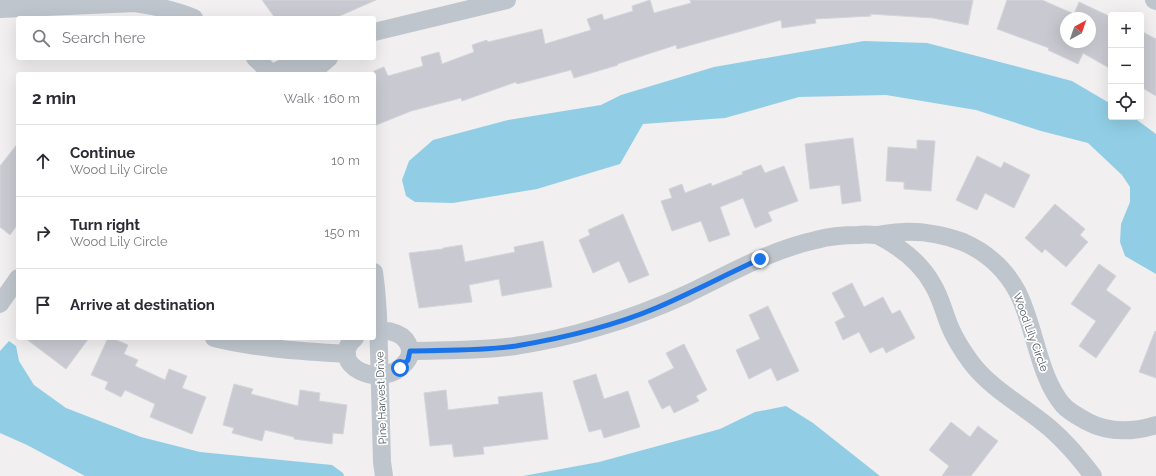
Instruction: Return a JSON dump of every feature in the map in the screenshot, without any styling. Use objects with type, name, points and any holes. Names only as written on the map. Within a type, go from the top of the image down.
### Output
[{"type":"street","points":[[376,32],[507,0]]},
{"type":"street","points":[[0,9],[135,4],[168,9],[188,16]]},
{"type":"street","points":[[257,60],[270,72]]},
{"type":"street","points":[[276,72],[292,64],[308,66],[315,72],[327,60]]},
{"type":"street","name":"Wood Lily Circle","points":[[410,351],[477,349],[514,346],[572,334],[596,328],[654,308],[760,259],[800,244],[818,239],[858,234],[877,235],[905,231],[916,232],[938,235],[964,243],[990,258],[1001,268],[1016,290],[1026,312],[1050,384],[1062,404],[1070,411],[1092,424],[1105,428],[1133,430],[1156,425]]},
{"type":"street","name":"Wood Lily Circle","points":[[877,235],[888,240],[897,247],[917,263],[926,274],[938,294],[949,326],[955,338],[966,356],[978,371],[998,390],[1055,433],[1078,456],[1093,476]]},
{"type":"street","points":[[0,304],[16,281]]},
{"type":"street","name":"Pine Harvest Drive","points":[[376,288],[376,331],[382,462],[384,476]]},
{"type":"street","points":[[232,340],[265,348],[351,346],[348,359],[350,364],[359,371],[365,374],[390,374],[400,368],[408,360],[410,346],[407,341],[398,334],[389,331],[376,331]]},
{"type":"water","points":[[864,41],[927,43],[1072,81],[1108,102],[1108,120],[1137,120],[1156,134],[1156,274],[1125,256],[1120,242],[1121,224],[1130,202],[1130,187],[1122,175],[1088,143],[1041,131],[976,110],[886,95],[799,97],[725,118],[643,124],[620,164],[537,189],[453,203],[415,202],[406,196],[402,180],[409,161],[433,140],[508,120],[601,105],[621,95],[714,67]]},
{"type":"water","points":[[9,341],[16,346],[19,361],[34,385],[66,408],[141,437],[200,452],[332,465],[343,473],[344,476],[85,476],[27,445],[0,433],[0,351]]},
{"type":"water","points":[[786,406],[813,423],[880,476],[523,476],[599,462],[720,429],[755,412]]},
{"type":"building","points":[[262,0],[376,0],[340,16],[274,16]]},
{"type":"building","points":[[650,0],[654,13],[691,3],[690,0],[973,0],[968,25],[933,18],[870,14],[871,16],[815,19],[816,23],[782,28],[781,20],[677,49],[676,45],[574,78],[571,70],[517,84],[516,82],[462,101],[461,98],[411,111],[376,125],[376,72],[374,71],[384,67],[388,76],[423,66],[421,57],[439,52],[442,64],[474,52],[472,45],[487,40],[488,42],[542,29],[545,44],[591,30],[587,19],[602,14],[604,20],[633,11],[632,6]]},
{"type":"building","points":[[1007,0],[1042,0],[1069,12],[1060,12],[1060,48],[1096,48],[1096,12],[1075,12],[1079,2],[1108,16],[1108,67],[1083,53],[1078,64],[1048,50],[1049,48],[997,29]]},
{"type":"building","points":[[1144,33],[1156,39],[1156,96],[1144,89]]},
{"type":"building","points":[[853,138],[861,201],[842,204],[840,185],[810,189],[805,144]]},
{"type":"building","points":[[917,140],[935,141],[931,191],[904,189],[904,182],[886,181],[888,147],[917,149]]},
{"type":"building","points":[[16,146],[16,227],[10,235],[0,227],[0,166]]},
{"type":"building","points":[[977,156],[1001,168],[1004,162],[1030,175],[1014,208],[985,193],[977,210],[956,200]]},
{"type":"building","points":[[761,165],[765,173],[784,166],[798,201],[768,212],[772,221],[755,228],[743,198],[720,207],[730,235],[709,242],[701,221],[672,231],[661,201],[672,198],[669,189],[682,184],[685,193],[711,183],[712,186]]},
{"type":"building","points":[[1055,204],[1085,229],[1080,235],[1088,242],[1066,267],[1045,249],[1042,253],[1025,238]]},
{"type":"building","points":[[623,214],[649,275],[629,283],[619,261],[593,273],[579,240],[590,235],[588,230]]},
{"type":"building","points":[[543,241],[552,287],[502,296],[499,279],[469,285],[472,302],[419,308],[409,253],[462,245],[465,262],[515,252],[514,247]]},
{"type":"building","points":[[1099,264],[1116,276],[1106,290],[1131,308],[1096,358],[1079,346],[1096,321],[1071,304]]},
{"type":"building","points":[[852,283],[864,307],[883,297],[892,314],[900,310],[915,338],[886,353],[883,347],[870,353],[859,332],[843,340],[835,322],[845,317],[832,293]]},
{"type":"building","points":[[768,306],[799,371],[777,381],[771,368],[749,379],[736,350],[760,339],[749,315]]},
{"type":"building","points":[[1155,331],[1156,332],[1156,378],[1139,372]]},
{"type":"building","points":[[28,340],[88,340],[66,369]]},
{"type":"building","points":[[107,340],[117,340],[128,345],[124,354],[138,360],[135,366],[165,380],[169,369],[187,376],[182,388],[206,397],[192,434],[150,417],[155,404],[125,390],[121,397],[105,389],[108,382],[91,375]]},
{"type":"building","points":[[684,344],[707,390],[696,396],[699,401],[674,413],[670,405],[662,409],[648,381],[674,368],[666,353]]},
{"type":"building","points":[[596,374],[604,399],[628,391],[640,427],[604,438],[601,429],[589,432],[573,381]]},
{"type":"building","points":[[234,384],[253,389],[251,394],[298,406],[300,390],[320,393],[319,401],[347,405],[343,434],[333,433],[332,444],[294,439],[294,437],[265,430],[262,441],[232,433],[234,428],[223,425]]},
{"type":"building","points":[[446,390],[448,410],[499,404],[498,397],[542,392],[548,439],[483,447],[484,454],[454,457],[452,444],[430,446],[424,393]]},
{"type":"building","points":[[951,422],[970,437],[978,426],[998,441],[971,476],[942,476],[949,466],[929,450]]},
{"type":"route","points":[[400,368],[408,360],[410,351],[477,349],[514,346],[541,342],[626,319],[686,294],[760,259]]}]
